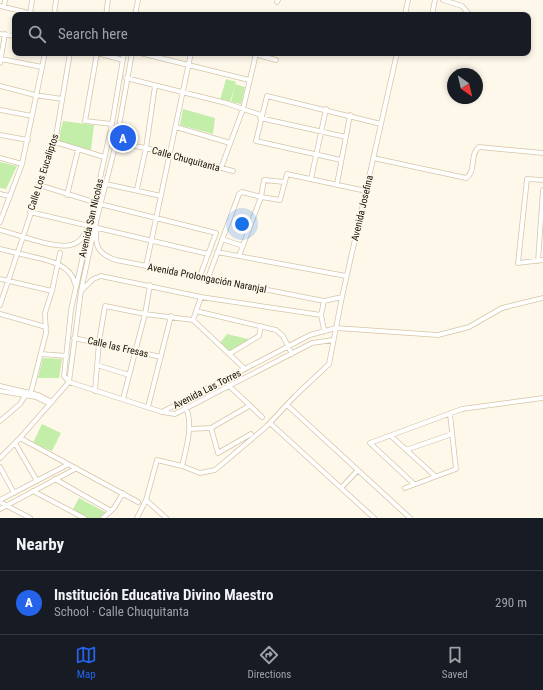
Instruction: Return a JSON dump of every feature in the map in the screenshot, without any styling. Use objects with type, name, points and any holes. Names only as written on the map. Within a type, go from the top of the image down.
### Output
[{"type":"street","points":[[5,0],[2,7],[22,12]]},
{"type":"street","points":[[30,12],[32,0]]},
{"type":"street","points":[[54,12],[56,0]]},
{"type":"street","points":[[106,12],[108,0]]},
{"type":"street","points":[[136,12],[138,0]]},
{"type":"street","points":[[406,12],[408,0]]},
{"type":"street","points":[[433,12],[435,0]]},
{"type":"street","points":[[442,0],[462,6],[467,12]]},
{"type":"street","points":[[12,36],[2,34],[0,61],[42,67]]},
{"type":"street","points":[[0,222],[22,164],[28,140],[35,95],[44,56]]},
{"type":"street","name":"Calle Los Eucaliptos","points":[[0,305],[19,254],[20,243],[55,142],[69,56]]},
{"type":"street","points":[[96,56],[85,121],[112,124]]},
{"type":"street","points":[[108,56],[123,60]]},
{"type":"street","name":"Avenida San Nicolas","points":[[69,382],[64,376],[65,356],[75,288],[112,124],[124,56]]},
{"type":"street","name":"Avenida San Nicolas","points":[[69,382],[81,291],[100,204],[116,143],[126,78],[131,56]]},
{"type":"street","points":[[152,56],[249,80]]},
{"type":"street","points":[[146,266],[190,56]]},
{"type":"street","points":[[221,168],[243,109],[254,56]]},
{"type":"street","points":[[261,56],[276,60]]},
{"type":"street","name":"Avenida Josefina","points":[[287,405],[329,364],[346,276],[396,56]]},
{"type":"street","points":[[126,78],[243,109],[261,117],[346,137]]},
{"type":"street","points":[[0,86],[35,95],[62,99]]},
{"type":"street","points":[[137,189],[146,148],[155,86]]},
{"type":"street","points":[[341,160],[256,141],[267,96],[326,109],[381,124]]},
{"type":"street","points":[[311,179],[326,109]]},
{"type":"street","points":[[0,110],[32,116]]},
{"type":"street","points":[[336,184],[350,115]]},
{"type":"street","points":[[176,127],[230,143]]},
{"type":"street","points":[[0,135],[28,140]]},
{"type":"street","points":[[55,142],[104,157]]},
{"type":"street","name":"Calle Chuquitanta","points":[[116,143],[146,148],[233,172]]},
{"type":"street","points":[[373,158],[466,178],[471,173],[474,152],[479,147],[483,146],[543,153]]},
{"type":"street","points":[[67,195],[78,150]]},
{"type":"street","points":[[0,158],[22,164]]},
{"type":"street","points":[[208,278],[239,194],[242,192],[280,200],[284,182],[288,174],[366,192]]},
{"type":"street","points":[[543,180],[527,179],[518,263],[543,260]]},
{"type":"street","points":[[240,256],[261,197],[264,180],[284,182]]},
{"type":"street","points":[[106,184],[137,189],[161,196]]},
{"type":"street","points":[[39,186],[100,204],[216,233],[200,276]]},
{"type":"street","points":[[538,261],[542,227],[543,190]]},
{"type":"street","points":[[0,194],[9,196]]},
{"type":"street","points":[[30,212],[208,254]]},
{"type":"street","points":[[0,230],[51,244],[68,245],[75,244],[81,239],[85,234],[88,225]]},
{"type":"street","name":"Avenida Prolongación Naranjal","points":[[96,227],[98,246],[105,256],[146,266],[324,301],[342,297]]},
{"type":"street","points":[[222,239],[243,246]]},
{"type":"street","points":[[0,249],[57,263],[70,273],[75,280],[75,288]]},
{"type":"street","points":[[217,252],[346,276]]},
{"type":"street","points":[[0,421],[28,395],[41,354],[46,327],[45,313],[52,291],[60,253]]},
{"type":"street","name":"Avenida Prolongación Naranjal","points":[[81,291],[92,279],[101,276],[201,296],[321,315]]},
{"type":"street","points":[[0,279],[52,291]]},
{"type":"street","points":[[123,400],[145,314],[150,286]]},
{"type":"street","points":[[193,320],[201,296]]},
{"type":"street","name":"Avenida Las Torres","points":[[162,412],[310,334],[336,328],[438,335],[469,327],[502,308],[543,298]]},
{"type":"street","points":[[324,301],[321,315],[324,330]]},
{"type":"street","points":[[95,391],[99,342],[105,306],[145,314],[171,316],[193,320],[245,369]]},
{"type":"street","points":[[196,311],[261,326],[280,332],[292,354]]},
{"type":"street","points":[[0,314],[46,327]]},
{"type":"street","points":[[148,407],[171,316]]},
{"type":"street","points":[[229,354],[259,336],[261,326]]},
{"type":"street","name":"Calle las Fresas","points":[[74,338],[99,342],[161,357]]},
{"type":"street","name":"Avenida Las Torres","points":[[162,412],[175,414],[187,409],[312,343],[334,340]]},
{"type":"street","points":[[41,354],[72,357]]},
{"type":"street","points":[[97,365],[129,375]]},
{"type":"street","points":[[223,380],[262,417]]},
{"type":"street","points":[[0,458],[20,438],[69,382],[162,412]]},
{"type":"street","points":[[0,386],[51,403]]},
{"type":"street","points":[[0,391],[28,395]]},
{"type":"street","points":[[414,484],[370,443],[450,414],[462,408],[543,398]]},
{"type":"street","points":[[182,466],[190,429],[187,409],[183,401]]},
{"type":"street","points":[[137,518],[146,500],[157,460],[182,466],[200,473],[216,470],[270,423],[287,405],[410,518]]},
{"type":"street","points":[[190,429],[211,428],[249,406]]},
{"type":"street","points":[[404,488],[456,469],[450,414]]},
{"type":"street","points":[[270,423],[374,518]]},
{"type":"street","points":[[211,428],[218,452],[251,434]]},
{"type":"street","points":[[406,450],[452,434]]},
{"type":"street","points":[[391,436],[435,476]]},
{"type":"street","points":[[20,438],[138,502]]},
{"type":"street","points":[[15,443],[37,480]]},
{"type":"street","points":[[0,501],[37,480],[68,465]]},
{"type":"street","points":[[0,467],[14,493]]},
{"type":"street","points":[[0,509],[75,469]]},
{"type":"street","points":[[341,488],[358,470]]},
{"type":"street","points":[[55,479],[111,511]]},
{"type":"street","points":[[33,491],[84,518]]},
{"type":"street","points":[[103,518],[111,511],[123,493]]},
{"type":"street","points":[[146,500],[166,518]]},
{"type":"street","points":[[0,501],[30,518]]},
{"type":"street","points":[[17,518],[18,512]]},
{"type":"green space","points":[[226,79],[245,87],[241,104],[231,102],[235,86],[230,102],[220,100]]},
{"type":"green space","points":[[183,109],[215,118],[213,134],[180,125]]},
{"type":"green space","points":[[63,121],[94,125],[91,150],[58,141]]},
{"type":"green space","points":[[0,162],[17,166],[6,189],[0,188]]},
{"type":"green space","points":[[227,334],[252,340],[230,352],[220,343]]},
{"type":"green space","points":[[43,358],[62,359],[59,378],[38,378]]},
{"type":"green space","points":[[42,424],[61,433],[52,451],[33,443]]},
{"type":"green space","points":[[79,498],[107,513],[102,518],[86,518],[72,511]]},
{"type":"place","name":"Institución Educativa Divino Maestro","points":[[123,138]]}]
